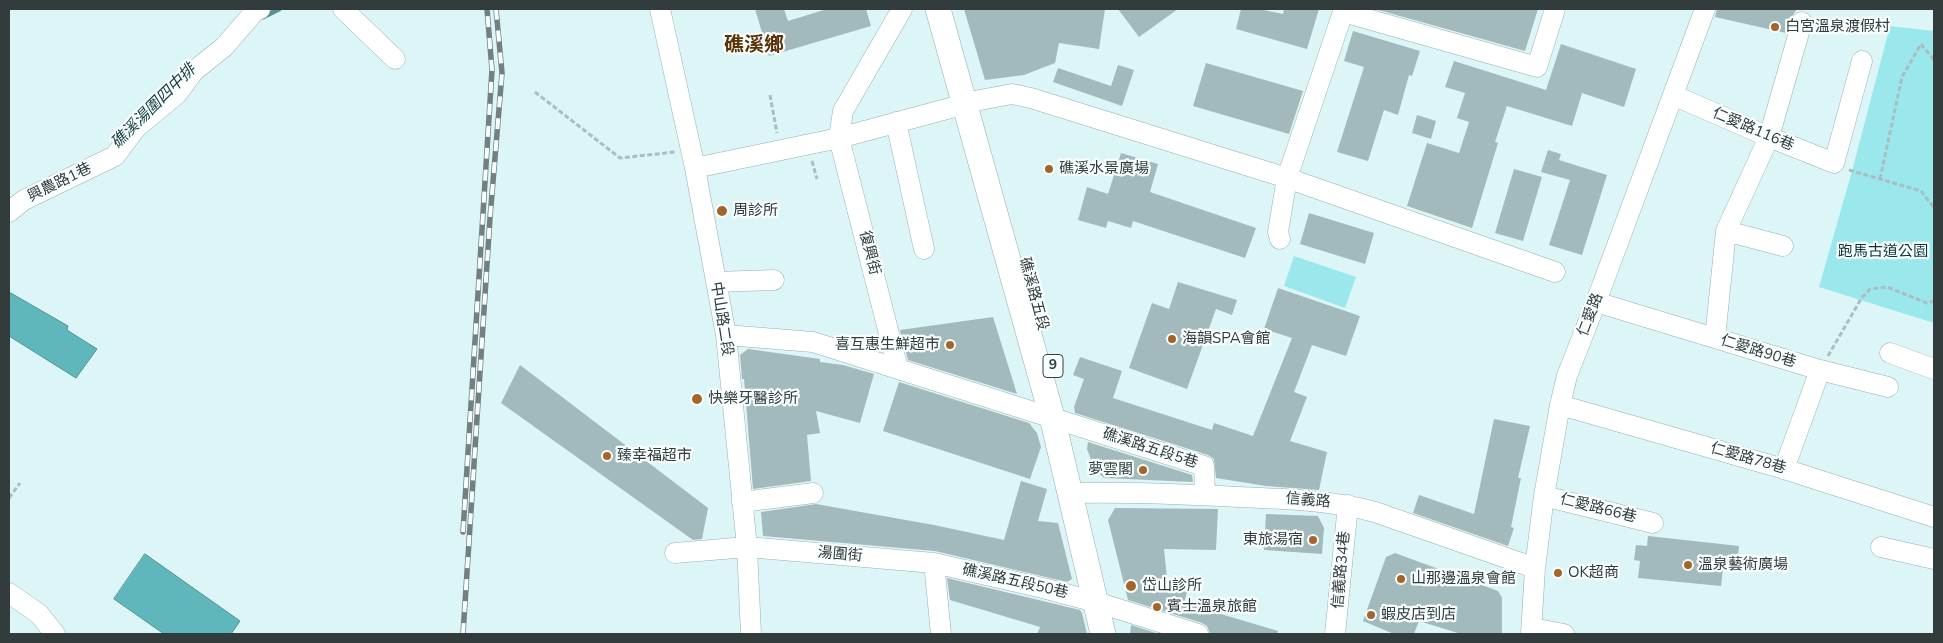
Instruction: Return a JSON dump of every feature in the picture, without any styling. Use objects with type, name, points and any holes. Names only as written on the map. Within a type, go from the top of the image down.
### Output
[{"type":"main road","name":"9","points":[[938,9],[972,101]]},
{"type":"main road","name":"9","points":[[955,9],[972,101]]},
{"type":"main road","name":"礁溪路五段","points":[[972,101],[1060,420],[1105,605],[1120,634]]},
{"type":"main road","name":"礁溪路五段","points":[[1103,634],[1105,605]]},
{"type":"street","name":"興農路1巷","points":[[9,212],[24,200],[115,156],[136,128],[177,94],[194,71],[224,47],[256,10],[260,9]]},
{"type":"street","points":[[343,9],[395,59]]},
{"type":"street","name":"中山路二段","points":[[660,9],[693,159],[726,335],[747,546],[751,634]]},
{"type":"street","points":[[839,138],[843,111],[902,9]]},
{"type":"street","points":[[1280,239],[1278,232],[1287,178],[1343,10],[1537,68],[1555,9]]},
{"type":"street","name":"仁愛路","points":[[1531,631],[1535,568],[1544,496],[1567,376],[1705,9]]},
{"type":"street","points":[[1715,338],[1726,231],[1769,137],[1802,22]]},
{"type":"street","points":[[1834,163],[1862,61]]},
{"type":"street","points":[[693,159],[780,150],[839,138],[972,101],[1012,94],[1041,101],[1287,178],[1555,272]]},
{"type":"street","name":"仁愛路116巷","points":[[1673,95],[1834,163]]},
{"type":"street","points":[[896,122],[924,249]]},
{"type":"street","name":"復興街","points":[[839,138],[898,369]]},
{"type":"street","points":[[1726,231],[1783,246]]},
{"type":"street","points":[[716,282],[774,280]]},
{"type":"street","name":"仁愛路90巷","points":[[1596,302],[1820,370],[1888,387]]},
{"type":"street","points":[[726,335],[813,342],[1060,420]]},
{"type":"street","points":[[1890,353],[1934,369]]},
{"type":"street","points":[[1784,469],[1820,370]]},
{"type":"street","name":"仁愛路78巷","points":[[1560,405],[1784,469],[1934,517]]},
{"type":"street","name":"礁溪路五段5巷","points":[[1060,420],[1204,466],[1205,495]]},
{"type":"street","points":[[742,502],[813,493]]},
{"type":"street","name":"信義路","points":[[1078,493],[1275,498],[1348,505],[1375,512],[1535,568]]},
{"type":"street","name":"仁愛路66巷","points":[[1544,496],[1653,523]]},
{"type":"street","name":"信義路34巷","points":[[1336,634],[1348,505]]},
{"type":"street","name":"湯圍街","points":[[675,553],[747,546],[934,563]]},
{"type":"street","points":[[1880,546],[1934,559]]},
{"type":"street","points":[[934,563],[940,634]]},
{"type":"street","name":"礁溪路五段50巷","points":[[934,563],[1043,588],[1198,634]]},
{"type":"street","points":[[9,594],[39,614],[55,634]]},
{"type":"street","points":[[1531,631],[1564,634]]},
{"type":"path","points":[[1880,179],[1902,76],[1921,44],[1934,60]]},
{"type":"path","points":[[535,92],[620,158],[693,159]]},
{"type":"path","points":[[770,95],[780,150]]},
{"type":"path","points":[[1834,163],[1852,171],[1921,191],[1934,208]]},
{"type":"path","points":[[1820,370],[1862,299],[1870,289],[1887,286],[1927,303],[1934,301]]},
{"type":"path","points":[[9,498],[20,482]]},
{"type":"green space","name":"跑馬古道公園","points":[[1890,26],[1934,31],[1934,323],[1819,287]]},
{"type":"green space","points":[[1294,256],[1356,277],[1345,308],[1284,286]]},
{"type":"shaded area","points":[[9,292],[68,326],[67,330],[97,349],[76,378],[9,336]]},
{"type":"shaded area","points":[[145,554],[240,621],[231,634],[164,634],[114,599]]},
{"type":"building","points":[[755,9],[784,9],[788,21],[827,9],[866,9],[871,26],[769,56]]},
{"type":"building","points":[[964,9],[1105,9],[1099,49],[1059,43],[1055,63],[1024,75],[985,80]]},
{"type":"building","points":[[1118,9],[1178,9],[1139,37]]},
{"type":"building","points":[[1241,9],[1259,9],[1283,14],[1284,9],[1319,9],[1307,49],[1236,29]]},
{"type":"building","points":[[1375,9],[1538,9],[1525,51]]},
{"type":"building","name":"白宮溫泉渡假村","points":[[1717,9],[1797,9],[1791,18],[1786,33],[1715,17]]},
{"type":"building","points":[[1353,31],[1420,51],[1412,76],[1409,75],[1398,115],[1384,110],[1368,161],[1337,152],[1364,67],[1344,61]]},
{"type":"building","points":[[1561,44],[1636,69],[1624,107],[1582,93],[1572,126],[1507,106],[1495,142],[1498,143],[1472,228],[1407,206],[1427,143],[1459,153],[1469,122],[1457,118],[1465,93],[1445,87],[1454,61],[1546,90]]},
{"type":"building","points":[[1206,63],[1303,91],[1289,134],[1193,106]]},
{"type":"building","points":[[1118,65],[1134,70],[1122,106],[1053,82],[1058,68],[1111,86]]},
{"type":"building","points":[[1417,115],[1436,121],[1431,139],[1412,133]]},
{"type":"building","points":[[1548,150],[1561,154],[1559,160],[1607,175],[1582,255],[1549,245],[1570,180],[1541,172]]},
{"type":"building","points":[[1121,153],[1158,164],[1150,192],[1256,228],[1245,258],[1133,221],[1131,228],[1108,221],[1106,228],[1078,220],[1087,187],[1108,194]]},
{"type":"building","points":[[1514,169],[1542,177],[1523,241],[1495,233]]},
{"type":"building","points":[[1309,213],[1374,233],[1365,264],[1300,244]]},
{"type":"building","points":[[1178,282],[1237,300],[1232,315],[1216,309],[1187,389],[1129,368],[1152,303],[1169,309]]},
{"type":"building","points":[[1278,288],[1360,316],[1346,356],[1312,345],[1294,392],[1307,397],[1290,441],[1327,452],[1319,490],[1266,486],[1216,478],[1214,459],[1208,455],[1075,413],[1074,407],[1084,379],[1073,375],[1080,357],[1122,371],[1113,398],[1212,430],[1214,423],[1253,436],[1292,338],[1264,329]]},
{"type":"building","name":"喜互惠生鮮超市","points":[[993,317],[1017,394],[908,360],[900,330]]},
{"type":"building","points":[[748,349],[820,359],[820,362],[843,365],[874,374],[860,423],[816,411],[820,433],[807,435],[811,481],[753,489],[744,379],[742,379],[740,355]]},
{"type":"building","name":"臻幸福超市","points":[[520,365],[708,508],[702,539],[693,540],[501,403]]},
{"type":"building","points":[[899,382],[1029,423],[1037,433],[1041,447],[1030,479],[883,431]]},
{"type":"building","points":[[1494,419],[1530,426],[1518,478],[1521,478],[1511,527],[1514,528],[1508,546],[1413,513],[1419,495],[1474,514]]},
{"type":"building","points":[[1088,442],[1192,475],[1193,482],[1104,478],[1095,470],[1087,449]]},
{"type":"building","points":[[1021,481],[1047,489],[1038,521],[1058,523],[1072,579],[1067,582],[935,551],[763,536],[761,512],[816,504],[934,525],[1004,540]]},
{"type":"building","points":[[1115,508],[1218,509],[1216,550],[1164,549],[1168,588],[1187,592],[1184,603],[1278,631],[1277,634],[1210,634],[1207,626],[1202,623],[1128,600],[1108,520]]},
{"type":"building","points":[[1266,514],[1318,516],[1324,528],[1322,554],[1264,550]]},
{"type":"building","name":"溫泉藝術廣場","points":[[1648,536],[1739,546],[1737,570],[1723,569],[1721,586],[1638,578],[1640,561],[1634,560],[1636,545],[1647,546]]},
{"type":"building","points":[[1395,553],[1498,591],[1502,598],[1502,634],[1461,634],[1419,621],[1414,634],[1394,634],[1363,621],[1386,557]]},
{"type":"building","points":[[947,578],[1080,610],[1087,634],[1037,634],[1040,627],[950,600]]},
{"type":"building","points":[[1131,625],[1159,634],[1130,634]]},
{"type":"waterway","name":"礁溪湯圍四中排","points":[[263,17],[279,9]]},
{"type":"railway","points":[[463,532],[492,70],[487,9]]},
{"type":"railway","points":[[463,634],[490,218],[502,73],[496,9]]},
{"type":"place","name":"白宮溫泉渡假村","points":[[1775,27]]},
{"type":"place","name":"礁溪水景廣場","points":[[1049,169]]},
{"type":"place","name":"周診所","points":[[722,211]]},
{"type":"place","name":"海韻SPA會館","points":[[1172,339]]},
{"type":"place","name":"喜互惠生鮮超市","points":[[950,345]]},
{"type":"place","name":"快樂牙醫診所","points":[[697,399]]},
{"type":"place","name":"臻幸福超市","points":[[607,456]]},
{"type":"place","name":"夢雲閣","points":[[1143,470]]},
{"type":"place","name":"東旅湯宿","points":[[1313,540]]},
{"type":"place","name":"溫泉藝術廣場","points":[[1688,565]]},
{"type":"place","name":"OK超商","points":[[1558,573]]},
{"type":"place","name":"山那邊溫泉會館","points":[[1401,579]]},
{"type":"place","name":"岱山診所","points":[[1131,586]]},
{"type":"place","name":"賓士溫泉旅館","points":[[1157,607]]},
{"type":"place","name":"蝦皮店到店","points":[[1371,615]]},
{"type":"district","name":"礁溪鄉","points":[[754,46]]}]
